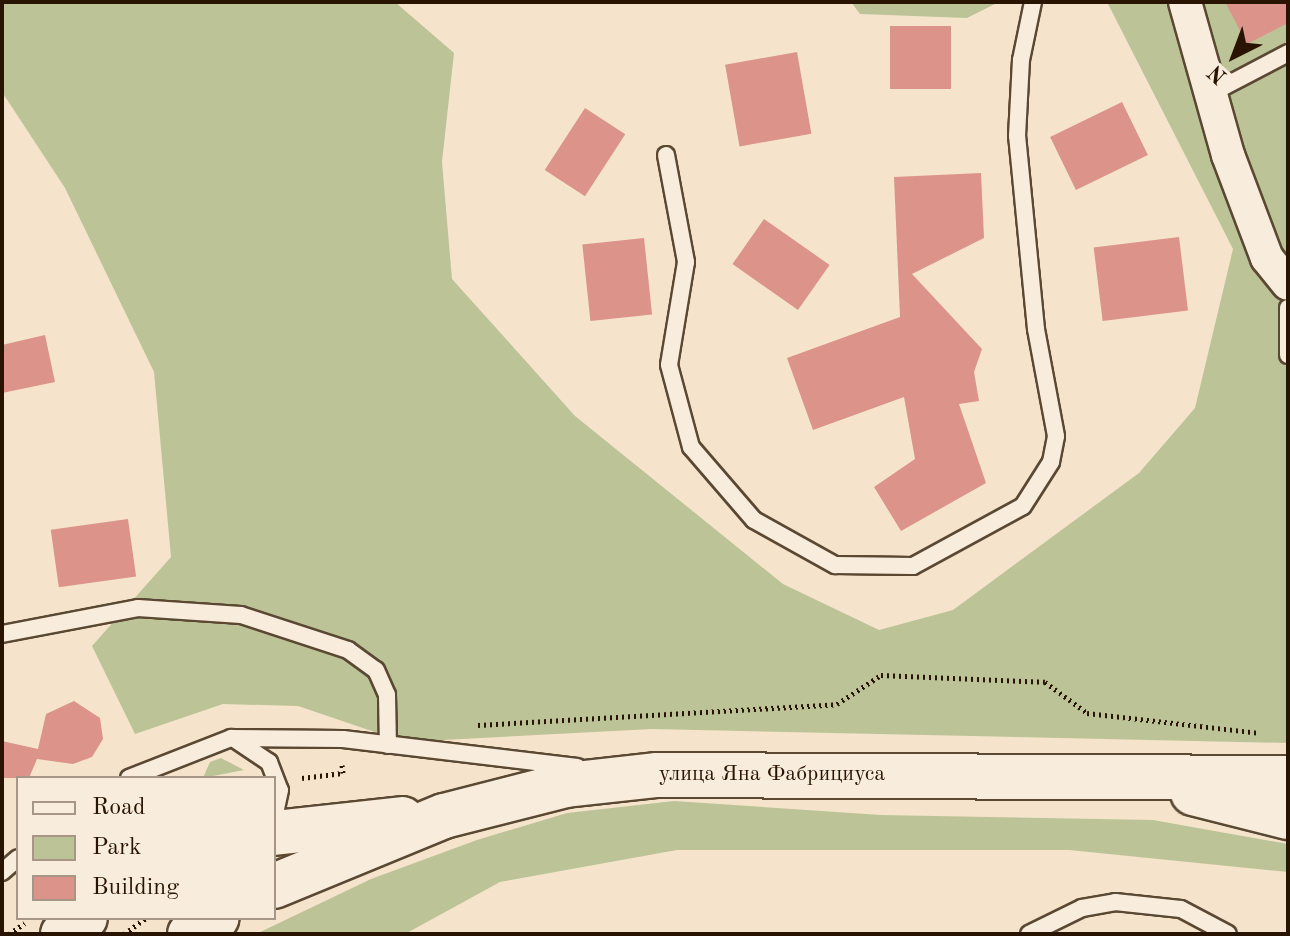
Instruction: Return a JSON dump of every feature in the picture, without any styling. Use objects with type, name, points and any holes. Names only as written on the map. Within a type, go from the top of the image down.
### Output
[{"type":"main road","name":"улица Яна Фабрициуса","points":[[276,885],[444,816],[566,785],[657,775],[1117,774],[1288,778]]},
{"type":"main road","points":[[1117,774],[1288,817]]},
{"type":"main road","points":[[276,833],[444,816]]},
{"type":"main road","points":[[63,934],[82,920]]},
{"type":"main road","points":[[190,934],[214,920]]},
{"type":"street","points":[[1185,2],[1210,94],[1267,258],[1288,284]]},
{"type":"lane","points":[[666,155],[686,262],[669,365],[691,447],[754,520],[835,565],[913,566],[1023,506],[1051,462],[1056,436],[1034,314],[1017,136],[1021,60],[1033,2]]},
{"type":"lane","points":[[1210,94],[1288,53]]},
{"type":"lane","points":[[1288,308],[1288,355]]},
{"type":"lane","points":[[2,634],[138,608],[241,615],[348,650],[376,670],[387,695],[388,745]]},
{"type":"lane","points":[[231,738],[269,762],[274,776]]},
{"type":"lane","points":[[134,776],[231,738],[388,745],[657,775]]},
{"type":"lane","points":[[276,780],[280,790],[276,809]]},
{"type":"lane","points":[[1029,934],[1082,908],[1115,902],[1181,909],[1228,934]]},
{"type":"path","points":[[473,725],[660,719],[837,704],[881,675],[1045,682],[1087,713],[1273,735]]},
{"type":"path","points":[[294,779],[343,773],[342,760]]},
{"type":"path","points":[[124,934],[143,920]]},
{"type":"green space","points":[[2,2],[395,2],[454,53],[442,162],[452,279],[575,416],[783,584],[879,630],[953,610],[1139,473],[1195,408],[1233,249],[1107,2],[1288,2],[1288,743],[652,729],[404,742],[298,706],[223,704],[135,734],[92,646],[171,557],[154,372],[65,188],[2,92]]},
{"type":"green space","points":[[851,2],[999,2],[967,18],[860,14]]},
{"type":"green space","points":[[221,758],[244,770],[204,776],[210,762]]},
{"type":"green space","points":[[674,801],[881,815],[1153,820],[1288,844],[1288,872],[1069,850],[677,850],[500,882],[405,934],[256,934],[371,879],[477,840],[567,813]]},
{"type":"building","points":[[1225,2],[1288,2],[1288,23],[1247,44]]},
{"type":"building","points":[[890,26],[951,26],[951,89],[890,89]]},
{"type":"building","points":[[797,52],[811,134],[740,146],[725,65]]},
{"type":"building","points":[[1122,102],[1148,155],[1076,190],[1050,137]]},
{"type":"building","points":[[585,108],[625,134],[585,196],[545,170]]},
{"type":"building","points":[[981,173],[984,238],[912,274],[982,349],[974,372],[979,401],[959,404],[986,483],[901,531],[874,487],[915,459],[904,397],[813,430],[787,358],[900,317],[894,177]]},
{"type":"building","points":[[764,219],[830,265],[798,310],[732,264]]},
{"type":"building","points":[[1179,237],[1188,310],[1103,321],[1094,247]]},
{"type":"building","points":[[644,238],[652,315],[590,321],[582,244]]},
{"type":"building","points":[[45,335],[55,382],[2,393],[2,345]]},
{"type":"building","points":[[128,519],[136,576],[59,587],[51,530]]},
{"type":"building","points":[[74,701],[100,718],[103,739],[92,757],[73,764],[37,759],[30,776],[2,778],[2,741],[38,749],[46,714]]}]
